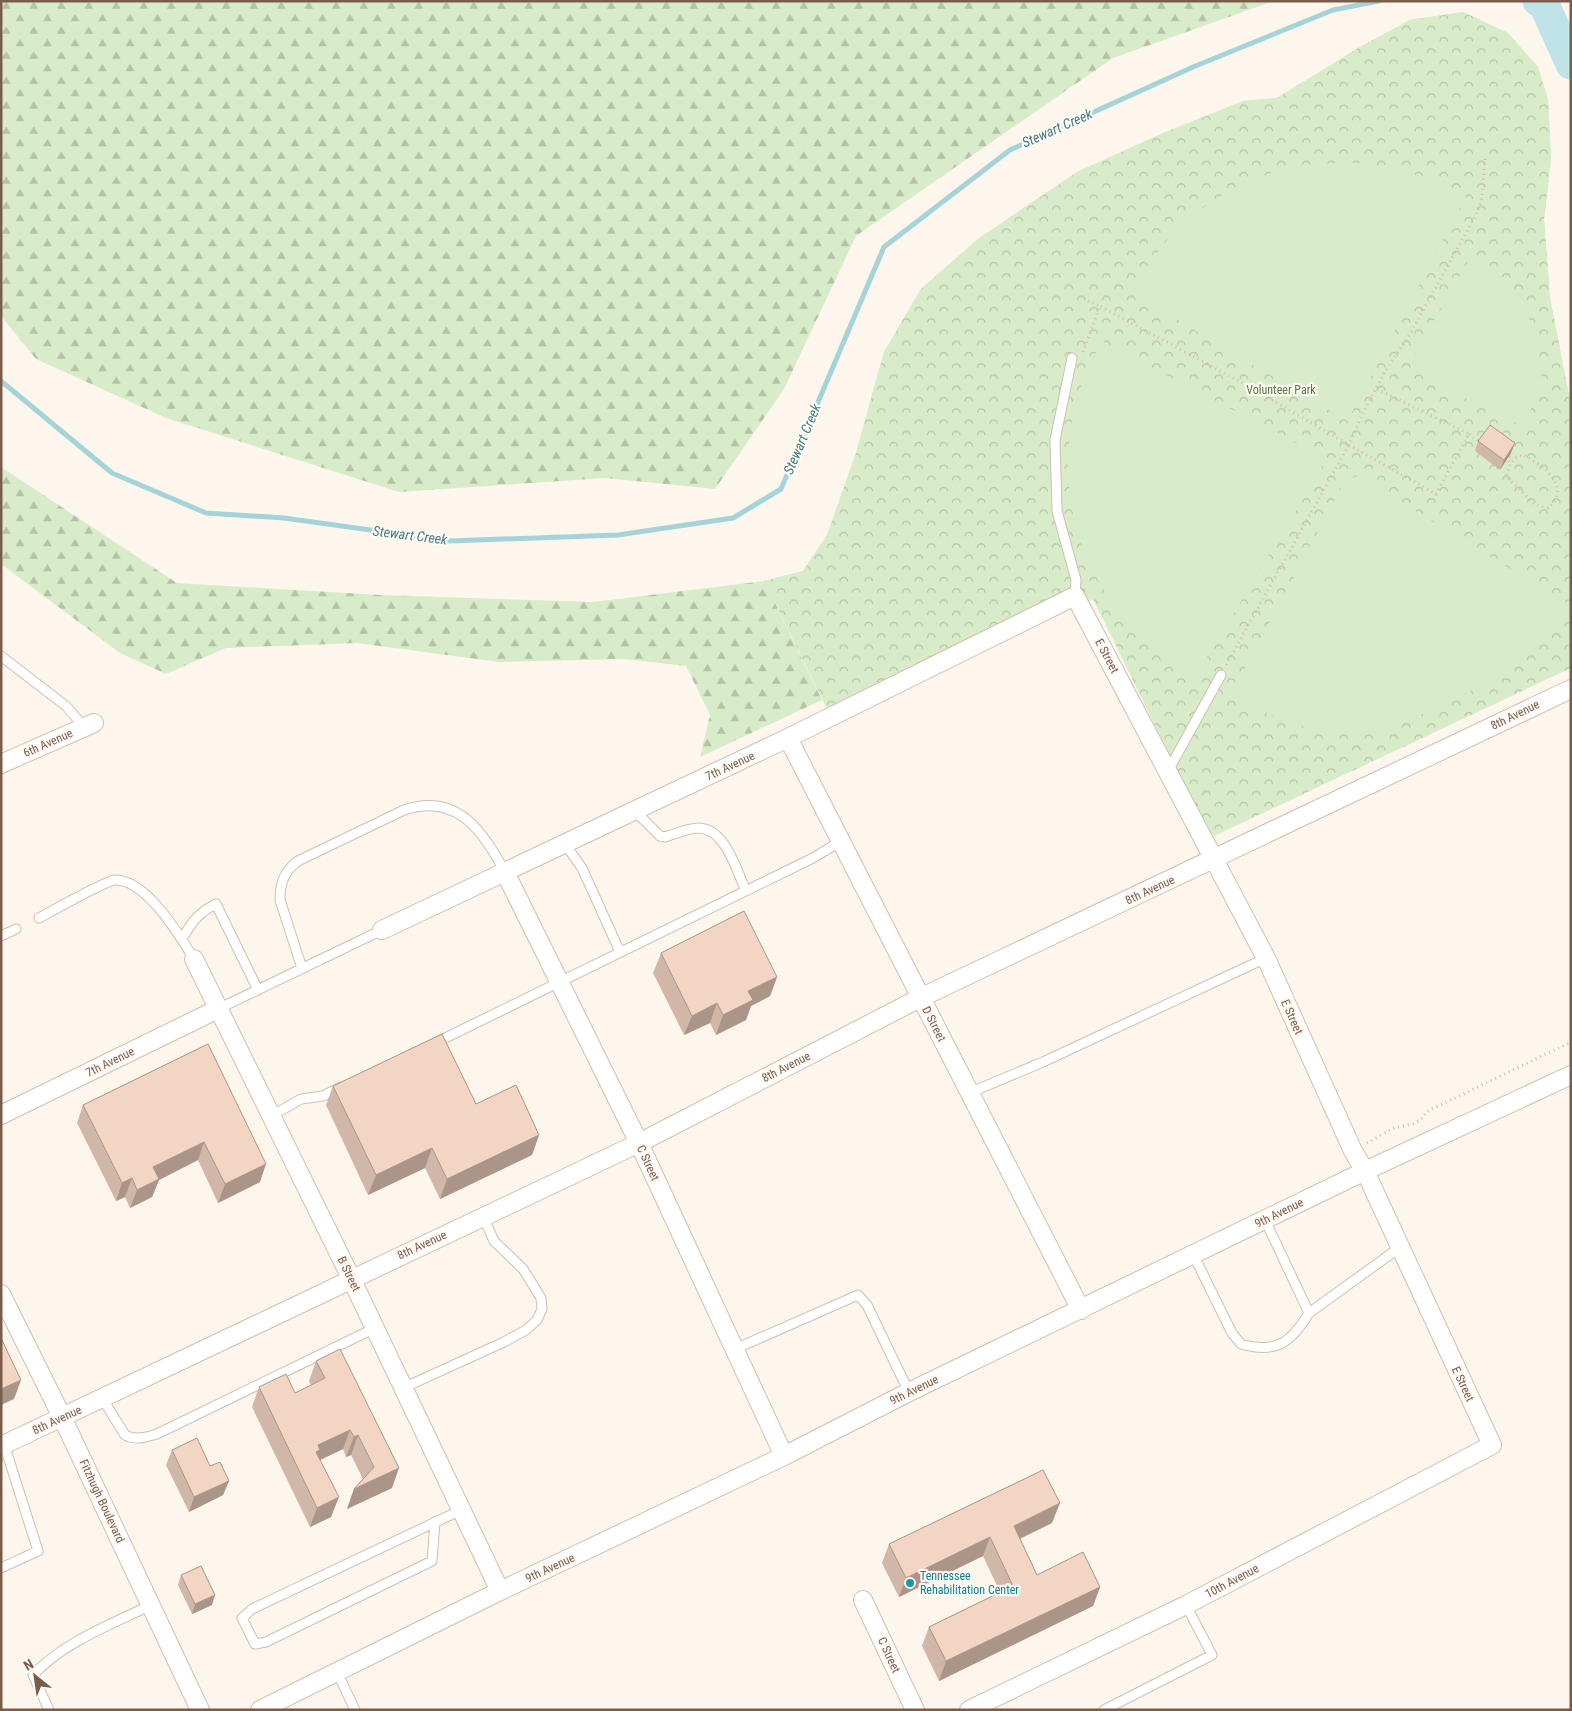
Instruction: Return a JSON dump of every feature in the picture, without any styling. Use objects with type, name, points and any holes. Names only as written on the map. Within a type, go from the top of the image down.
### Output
[{"type":"street","name":"7th Avenue","points":[[382,930],[788,738],[1075,596]]},
{"type":"street","name":"E Street","points":[[1075,596],[1266,958],[1353,1151],[1492,1445]]},
{"type":"street","name":"8th Avenue","points":[[3,1445],[351,1278],[639,1143],[920,998],[1571,689]]},
{"type":"street","name":"6th Avenue","points":[[1,764],[89,725]]},
{"type":"street","name":"D Street","points":[[788,738],[1081,1310]]},
{"type":"street","name":"C Street","points":[[505,872],[639,1143],[784,1456]]},
{"type":"street","name":"B Street","points":[[194,959],[351,1278],[500,1591]]},
{"type":"street","name":"7th Avenue","points":[[1,1115],[218,1009]]},
{"type":"street","name":"9th Avenue","points":[[260,1710],[500,1591],[784,1456],[909,1392],[1364,1171],[1571,1075]]},
{"type":"street","name":"Fitzhugh Boulevard","points":[[1,1294],[62,1417],[200,1710]]},
{"type":"street","name":"10th Avenue","points":[[969,1710],[1186,1605],[1492,1445]]},
{"type":"street","name":"C Street","points":[[863,1600],[914,1710]]},
{"type":"lane","points":[[1072,358],[1055,440],[1057,510],[1076,580],[1075,596]]},
{"type":"lane","points":[[1,656],[89,725]]},
{"type":"lane","points":[[1168,771],[1221,674]]},
{"type":"lane","points":[[302,968],[280,900],[280,888],[288,868],[298,861],[395,815],[415,807],[428,806],[457,813],[472,822],[483,834],[505,872]]},
{"type":"lane","points":[[635,810],[660,836],[665,837],[699,828],[708,830],[722,841],[746,891]]},
{"type":"lane","points":[[422,1049],[813,858],[841,841]]},
{"type":"lane","points":[[566,844],[582,868],[620,952]]},
{"type":"lane","points":[[39,918],[114,880],[129,882],[141,890],[182,939],[194,959]]},
{"type":"lane","points":[[182,939],[191,923],[204,910],[216,904],[258,990]]},
{"type":"lane","points":[[1,936],[16,929]]},
{"type":"lane","points":[[218,1009],[382,930]]},
{"type":"lane","points":[[969,1093],[1043,1062],[1266,958]]},
{"type":"lane","points":[[271,1116],[301,1099],[323,1096],[350,1083]]},
{"type":"lane","points":[[403,1388],[526,1330],[537,1320],[542,1310],[541,1298],[523,1269],[494,1241],[483,1216]]},
{"type":"lane","points":[[1265,1220],[1309,1313]]},
{"type":"lane","points":[[1194,1254],[1232,1333],[1241,1344],[1269,1349],[1286,1341],[1300,1328],[1309,1313],[1399,1248]]},
{"type":"lane","points":[[735,1349],[858,1295],[867,1304],[909,1392]]},
{"type":"lane","points":[[102,1398],[125,1435],[130,1438],[142,1438],[166,1430],[375,1328]]},
{"type":"lane","points":[[1,1568],[38,1551],[3,1445]]},
{"type":"lane","points":[[435,1522],[432,1561],[261,1644],[255,1644],[242,1618],[252,1609],[435,1522],[461,1510]]},
{"type":"lane","points":[[49,1710],[32,1675],[49,1658],[68,1646],[151,1605]]},
{"type":"lane","points":[[1104,1710],[1212,1656],[1186,1605]]},
{"type":"lane","points":[[337,1672],[356,1710]]},
{"type":"path","points":[[1221,674],[1349,445],[1356,426],[1478,213],[1482,198],[1485,156]]},
{"type":"path","points":[[1088,301],[1250,387],[1436,494],[1468,434]]},
{"type":"path","points":[[1082,354],[1100,306]]},
{"type":"path","points":[[1377,389],[1468,434],[1483,444]]},
{"type":"path","points":[[1497,454],[1511,463]]},
{"type":"path","points":[[1524,455],[1556,476],[1562,483],[1563,492],[1558,502],[1548,508],[1534,504],[1506,476],[1511,463],[1515,458],[1524,455]]},
{"type":"path","points":[[1353,1151],[1394,1129],[1403,1128],[1424,1117],[1426,1112],[1571,1042]]},
{"type":"green space","points":[[1,1],[1274,1],[1113,58],[856,236],[784,389],[715,489],[605,478],[399,492],[166,418],[36,359],[1,316]]},
{"type":"green space","name":"Volunteer Park","points":[[1463,12],[1508,33],[1538,67],[1548,100],[1551,158],[1544,219],[1550,298],[1571,406],[831,603],[777,608],[822,700],[700,757],[710,715],[686,666],[624,659],[499,662],[357,643],[226,648],[166,674],[120,653],[1,564],[1,467],[177,583],[380,595],[593,602],[764,581],[803,571],[827,535],[856,453],[884,352],[921,289],[978,239],[1077,172],[1161,134],[1243,101],[1277,98],[1360,47],[1410,20]]},
{"type":"green space","name":"Volunteer Park","points":[[1463,12],[1508,33],[1538,67],[1548,100],[1551,158],[1544,219],[1550,298],[1571,406],[1571,668],[1214,836],[1201,819],[1093,599],[1052,614],[833,721],[764,581],[803,571],[827,535],[856,453],[884,352],[921,289],[978,239],[1077,172],[1161,134],[1243,101],[1277,98],[1360,47],[1410,20]]},
{"type":"green space","points":[[1358,163],[1387,167],[1414,174],[1466,197],[1351,414],[1340,417],[1131,292],[1140,275],[1179,228],[1195,214],[1230,191],[1249,181],[1297,166]]},
{"type":"green space","points":[[1470,258],[1484,264],[1508,283],[1525,309],[1536,338],[1542,367],[1540,386],[1522,426],[1412,371],[1410,363]]},
{"type":"green space","points":[[1102,341],[1319,455],[1322,468],[1195,677],[1160,652],[1130,624],[1106,593],[1087,559],[1075,523],[1069,484],[1069,443],[1079,393]]},
{"type":"green space","points":[[1358,476],[1568,604],[1543,640],[1531,653],[1519,664],[1490,682],[1393,727],[1366,733],[1347,734],[1326,731],[1284,720],[1230,696],[1346,479]]},
{"type":"building","points":[[1490,425],[1515,443],[1504,460],[1478,441]]},
{"type":"building","points":[[744,911],[777,977],[748,991],[753,1000],[723,1015],[717,1003],[692,1016],[661,953]]},
{"type":"building","points":[[442,1034],[476,1104],[516,1085],[539,1135],[447,1179],[432,1148],[376,1175],[333,1086]]},
{"type":"building","points":[[208,1044],[266,1164],[225,1184],[204,1142],[153,1167],[159,1179],[137,1190],[132,1178],[122,1183],[83,1105]]},
{"type":"building","points":[[1,1338],[21,1380],[1,1389]]},
{"type":"building","points":[[340,1349],[399,1468],[354,1489],[374,1467],[358,1435],[354,1437],[350,1430],[318,1445],[320,1450],[316,1452],[339,1497],[317,1508],[259,1387],[286,1374],[295,1393],[325,1378],[316,1361]]},
{"type":"building","points":[[197,1438],[210,1466],[220,1462],[229,1481],[194,1497],[172,1450]]},
{"type":"building","points":[[1043,1470],[1060,1503],[1014,1526],[1037,1575],[1083,1552],[1100,1587],[946,1661],[929,1627],[1013,1586],[990,1537],[906,1578],[889,1544]]},
{"type":"building","points":[[201,1566],[215,1595],[195,1604],[181,1575]]},
{"type":"waterway","name":"Stewart Creek","points":[[1,381],[112,473],[206,513],[284,518],[450,541],[618,535],[733,518],[781,489],[884,247],[1010,150],[1193,67],[1333,10],[1379,1]]},
{"type":"waterway","name":"Stewart Creek","points":[[1538,1],[1543,2],[1571,64]]},
{"type":"place","name":"Tennessee Rehabilitation Center","points":[[910,1583]]}]
